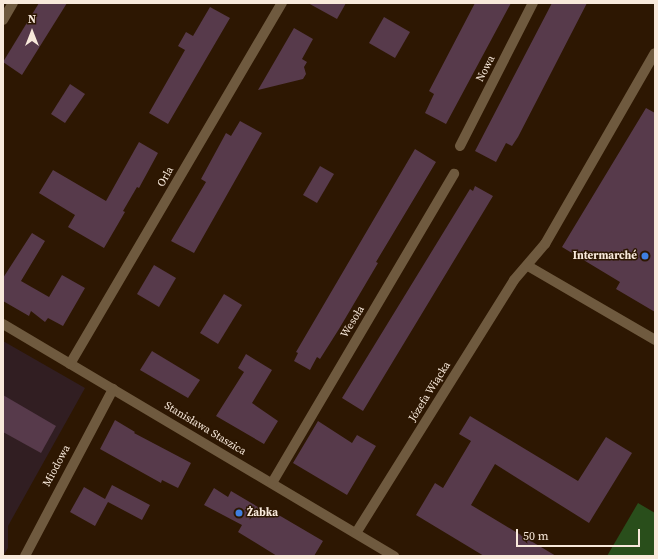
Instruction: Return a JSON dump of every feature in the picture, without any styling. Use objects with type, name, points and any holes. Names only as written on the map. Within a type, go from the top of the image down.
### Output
[{"type":"street","points":[[3,20],[13,3]]},
{"type":"street","name":"Orla","points":[[70,364],[282,3]]},
{"type":"street","name":"Nowa","points":[[460,146],[533,3]]},
{"type":"street","name":"Józefa Wiącka","points":[[356,533],[514,280],[528,266],[545,244],[655,54]]},
{"type":"street","name":"Wesoła","points":[[272,483],[454,174]]},
{"type":"street","points":[[528,266],[655,340]]},
{"type":"street","name":"Stanisława Staszica","points":[[3,324],[394,556]]},
{"type":"street","name":"Miodowa","points":[[25,556],[113,389]]},
{"type":"shaded area","points":[[3,341],[85,388],[8,526],[8,548],[3,556]]},
{"type":"green space","points":[[638,503],[655,513],[655,556],[607,556]]},
{"type":"building","points":[[39,3],[67,3],[22,75],[3,62]]},
{"type":"building","points":[[308,3],[346,3],[337,19]]},
{"type":"building","points":[[475,3],[511,3],[446,124],[425,113],[434,94],[429,91]]},
{"type":"building","points":[[552,3],[587,3],[518,137],[512,146],[506,143],[496,162],[475,151]]},
{"type":"building","points":[[210,7],[230,18],[168,124],[149,113],[185,50],[178,46],[186,32],[193,36]]},
{"type":"building","points":[[384,17],[410,32],[395,58],[369,43]]},
{"type":"building","points":[[294,28],[313,39],[302,59],[307,62],[304,67],[306,74],[303,79],[258,90]]},
{"type":"building","points":[[70,84],[85,94],[65,123],[51,114]]},
{"type":"building","points":[[646,108],[655,113],[655,312],[616,289],[620,282],[562,247]]},
{"type":"building","points":[[240,121],[262,133],[194,253],[171,241],[206,182],[201,179],[226,133],[231,136]]},
{"type":"building","points":[[139,142],[158,153],[139,188],[137,187],[123,211],[125,212],[104,248],[68,227],[75,215],[39,193],[53,170],[106,201]]},
{"type":"building","points":[[415,149],[436,162],[376,262],[378,263],[339,329],[320,359],[317,357],[310,370],[294,361],[298,353],[296,352]]},
{"type":"building","points":[[320,166],[334,174],[317,203],[303,195]]},
{"type":"building","points":[[475,186],[493,196],[363,411],[342,398],[470,189],[473,191]]},
{"type":"building","points":[[32,233],[45,241],[21,281],[49,297],[62,275],[85,288],[63,326],[48,318],[45,322],[31,311],[29,316],[3,301],[3,278]]},
{"type":"building","points":[[154,265],[176,278],[159,307],[137,294]]},
{"type":"building","points":[[224,294],[242,305],[218,344],[200,333]]},
{"type":"building","points":[[152,351],[200,380],[188,398],[140,370]]},
{"type":"building","points":[[246,354],[272,370],[252,403],[278,421],[264,444],[216,416],[244,372],[238,368]]},
{"type":"building","points":[[3,395],[56,426],[41,453],[3,432]]},
{"type":"building","points":[[470,416],[578,481],[606,437],[632,453],[589,523],[495,464],[471,505],[556,556],[484,556],[416,515],[435,483],[443,488],[471,441],[459,434]]},
{"type":"building","points":[[115,420],[135,432],[134,433],[191,463],[178,488],[162,480],[161,483],[100,449]]},
{"type":"building","points":[[318,421],[352,443],[357,435],[376,446],[347,495],[293,463]]},
{"type":"building","points":[[112,485],[150,505],[142,520],[108,502],[95,526],[70,512],[84,487],[105,499]]},
{"type":"building","points":[[214,488],[228,497],[231,491],[263,510],[265,507],[323,541],[314,556],[277,556],[238,532],[242,525],[204,505]]},
{"type":"place","name":"Intermarché","points":[[645,256]]},
{"type":"place","name":"Żabka","points":[[239,513]]}]
